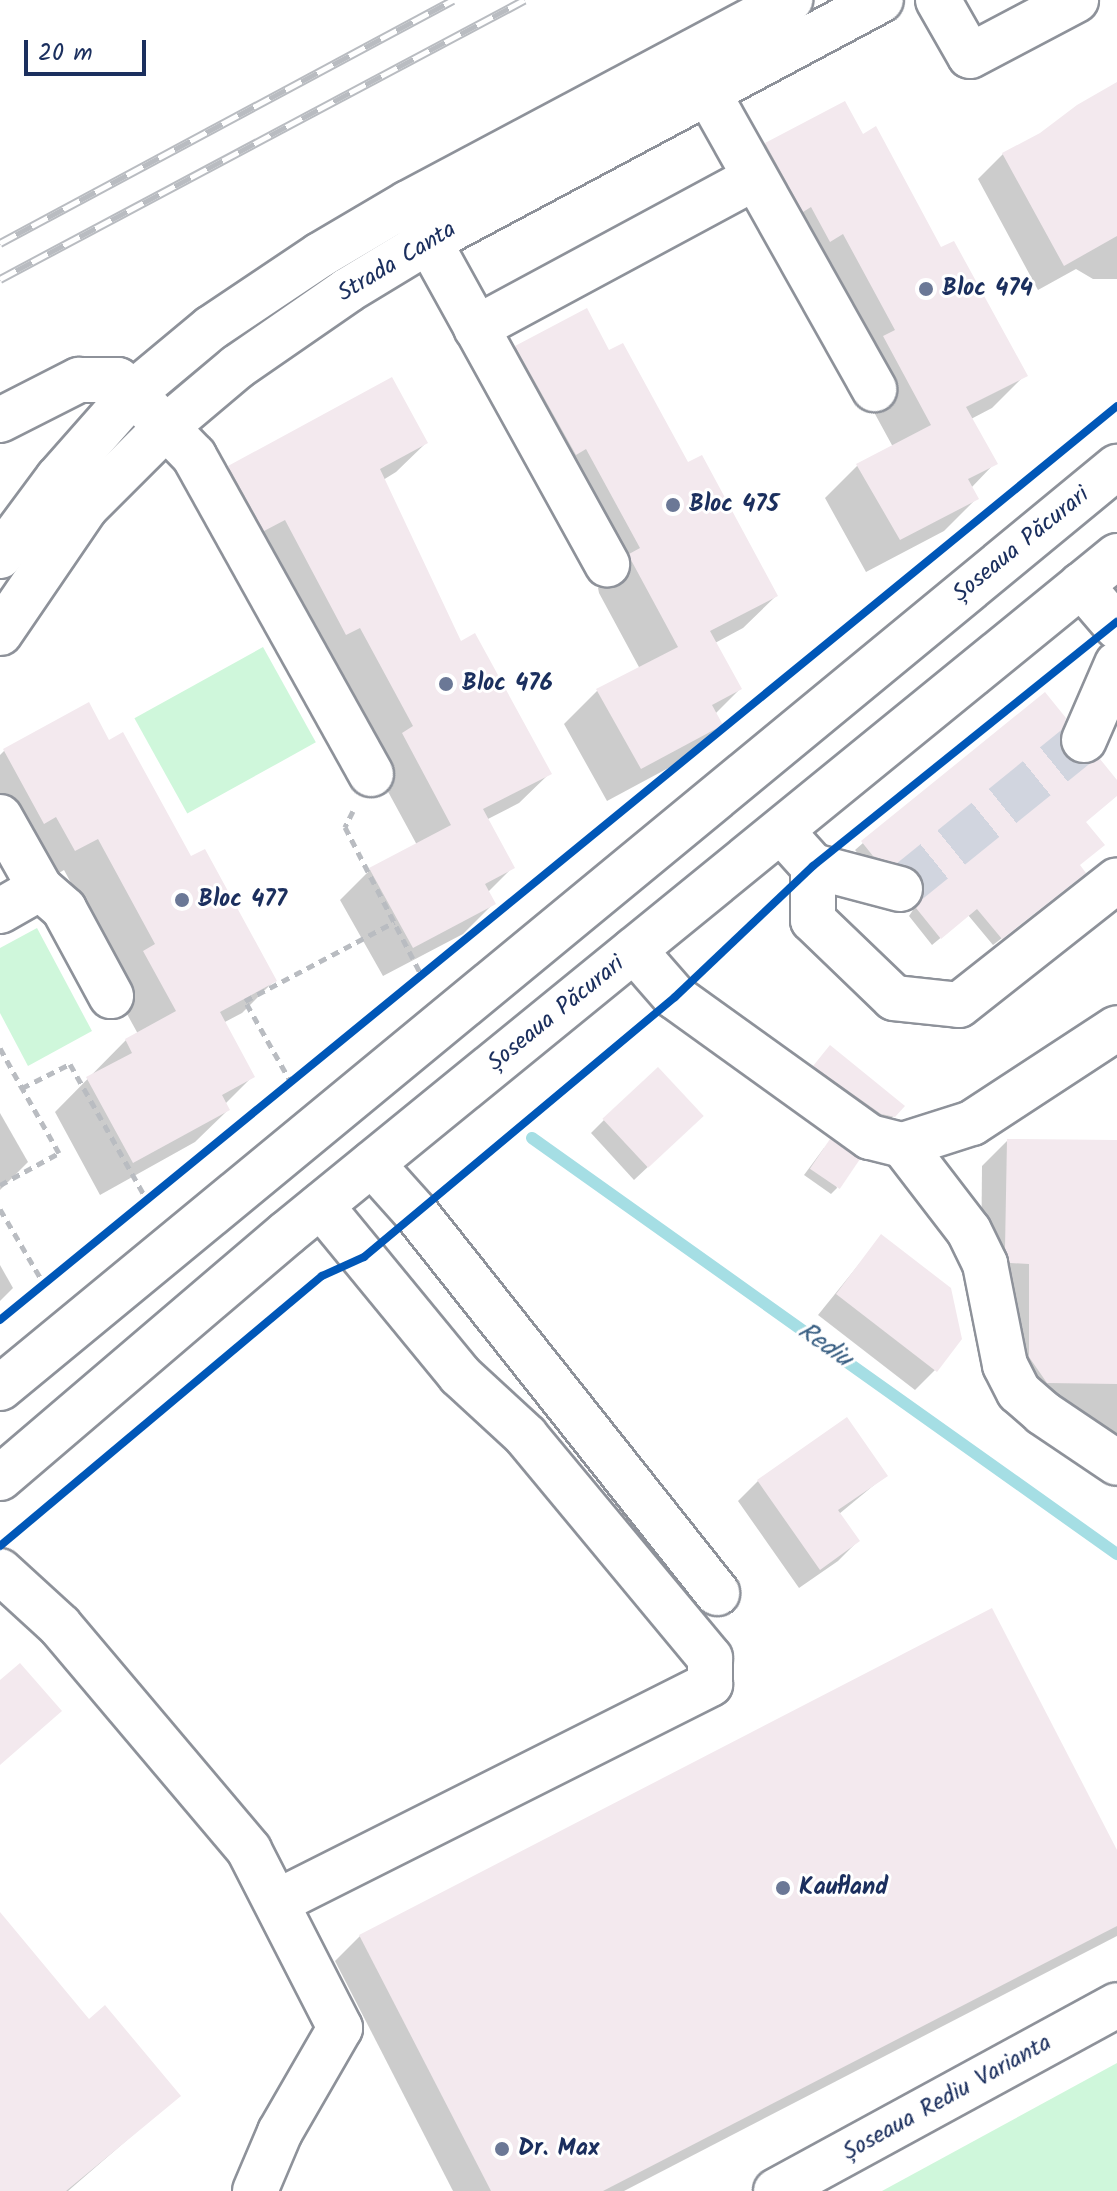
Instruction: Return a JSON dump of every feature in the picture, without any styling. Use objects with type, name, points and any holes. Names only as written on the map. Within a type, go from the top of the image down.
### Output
[{"type":"main road","name":"Strada Canta","points":[[0,556],[58,478],[133,393],[211,328],[320,255],[408,203],[790,0]]},
{"type":"main road","name":"Strada Canta","points":[[0,633],[86,507],[166,427],[237,367],[348,290],[429,241],[881,0]]},
{"type":"main road","points":[[938,0],[970,56],[1076,0]]},
{"type":"main road","points":[[707,91],[874,389]]},
{"type":"main road","points":[[476,328],[755,178]]},
{"type":"main road","points":[[408,203],[607,564]]},
{"type":"main road","points":[[0,420],[79,380],[118,380],[133,393],[194,456],[371,774]]},
{"type":"main road","name":"Șoseaua Păcurari","points":[[0,1388],[1117,467]]},
{"type":"main road","name":"Șoseaua Păcurari","points":[[0,1478],[321,1206],[1117,556]]},
{"type":"main road","points":[[1081,585],[1117,627]]},
{"type":"main road","points":[[1084,740],[1117,664]]},
{"type":"main road","points":[[0,817],[40,888],[64,909],[111,996]]},
{"type":"main road","points":[[780,831],[813,866],[900,889]]},
{"type":"main road","points":[[813,866],[813,920],[894,998],[959,1005],[1117,880]]},
{"type":"main road","points":[[0,911],[40,888]]},
{"type":"main road","points":[[634,950],[675,997],[870,1137],[903,1145],[972,1123],[1117,1028]]},
{"type":"main road","points":[[903,1145],[969,1231],[985,1264],[1005,1365],[1019,1392],[1043,1413],[1117,1463]]},
{"type":"main road","points":[[372,1164],[416,1213],[717,1593]]},
{"type":"main road","points":[[277,1902],[710,1684],[710,1658],[526,1436],[460,1375],[321,1206]]},
{"type":"main road","points":[[0,1571],[60,1626],[249,1850],[340,2028],[280,2132],[255,2191]]},
{"type":"main road","name":"Șoseaua Rediu Varianta","points":[[776,2191],[1117,2005]]},
{"type":"path","points":[[371,774],[345,827],[422,976]]},
{"type":"path","points":[[292,1084],[245,1001],[394,922]]},
{"type":"path","points":[[410,985],[434,965]]},
{"type":"path","points":[[0,1048],[59,1153],[0,1185]]},
{"type":"path","points":[[22,1088],[70,1064],[147,1200]]},
{"type":"path","points":[[281,1093],[304,1075]]},
{"type":"path","points":[[135,1209],[158,1191]]},
{"type":"path","points":[[0,1209],[44,1284]]},
{"type":"path","points":[[33,1293],[55,1275]]},
{"type":"green space","points":[[263,647],[316,742],[187,814],[134,718]]},
{"type":"green space","points":[[37,928],[92,1031],[28,1066],[0,1013],[0,948]]},
{"type":"green space","points":[[1117,2063],[1117,2191],[882,2191]]},
{"type":"building","points":[[1117,82],[1117,236],[1064,266],[1002,153],[1040,133],[1077,105]]},
{"type":"building","name":"Bloc 474","points":[[845,101],[863,134],[876,126],[941,247],[954,241],[1028,376],[966,407],[998,464],[968,479],[979,499],[900,540],[856,464],[931,425],[883,336],[895,330],[843,234],[830,242],[811,207],[803,212],[765,143]]},
{"type":"building","name":"Bloc 475","points":[[587,308],[609,350],[623,343],[688,462],[702,455],[778,596],[710,631],[742,689],[712,705],[723,725],[641,769],[596,689],[678,647],[631,560],[629,554],[640,548],[586,449],[576,455],[515,346]]},
{"type":"building","name":"Bloc 476","points":[[392,377],[428,443],[380,469],[461,641],[475,633],[552,774],[483,809],[515,868],[485,884],[496,904],[413,948],[369,868],[451,825],[402,733],[413,726],[360,628],[346,635],[285,520],[264,531],[228,466]]},
{"type":"building","points":[[1045,692],[1066,718],[1059,742],[1064,755],[1075,763],[1086,765],[1100,759],[1117,780],[1117,796],[1086,822],[1105,845],[1080,865],[1086,873],[1002,939],[977,909],[941,939],[916,908],[924,895],[924,883],[918,872],[873,856],[861,841]]},
{"type":"building","name":"Bloc 477","points":[[89,702],[109,740],[123,732],[191,856],[205,849],[277,981],[220,1012],[255,1077],[222,1095],[230,1110],[133,1163],[86,1077],[132,1053],[125,1039],[176,1011],[143,951],[155,944],[98,839],[75,851],[56,817],[44,824],[3,749]]},
{"type":"building","points":[[830,1045],[905,1106],[895,1117],[881,1114],[813,1066]]},
{"type":"building","points":[[658,1067],[704,1116],[648,1168],[602,1119]]},
{"type":"building","points":[[830,1139],[860,1159],[840,1189],[810,1169]]},
{"type":"building","points":[[1007,1139],[1117,1140],[1117,1384],[1047,1383],[1029,1357],[1029,1264],[1010,1263],[1005,1248]]},
{"type":"building","points":[[881,1234],[951,1288],[962,1339],[937,1372],[836,1294]]},
{"type":"building","points":[[847,1417],[888,1476],[838,1510],[860,1541],[820,1570],[757,1480]]},
{"type":"building","name":"Kaufland","points":[[992,1608],[1117,1850],[1117,1926],[603,2191],[491,2191],[359,1935]]},
{"type":"building","points":[[20,1663],[62,1711],[0,1765],[0,1680]]},
{"type":"building","points":[[0,1912],[89,2019],[105,2005],[181,2096],[66,2191],[0,2191]]},
{"type":"waterway","name":"Rediu","points":[[532,1138],[1117,1554]]},
{"type":"tunnel","points":[[900,889],[1084,740]]},
{"type":"railway","points":[[0,243],[453,0]]},
{"type":"railway","points":[[0,279],[524,0]]},
{"type":"cycle path","points":[[0,1320],[1117,406]]},
{"type":"cycle path","points":[[0,1546],[322,1276],[364,1257],[675,997],[813,866],[1117,622]]},
{"type":"place","name":"Bloc 474","points":[[926,289]]},
{"type":"place","name":"Bloc 475","points":[[673,505]]},
{"type":"place","name":"Bloc 476","points":[[446,684]]},
{"type":"place","name":"Bloc 477","points":[[182,900]]},
{"type":"place","name":"Kaufland","points":[[783,1888]]},
{"type":"place","name":"Dr. Max","points":[[502,2149]]}]
